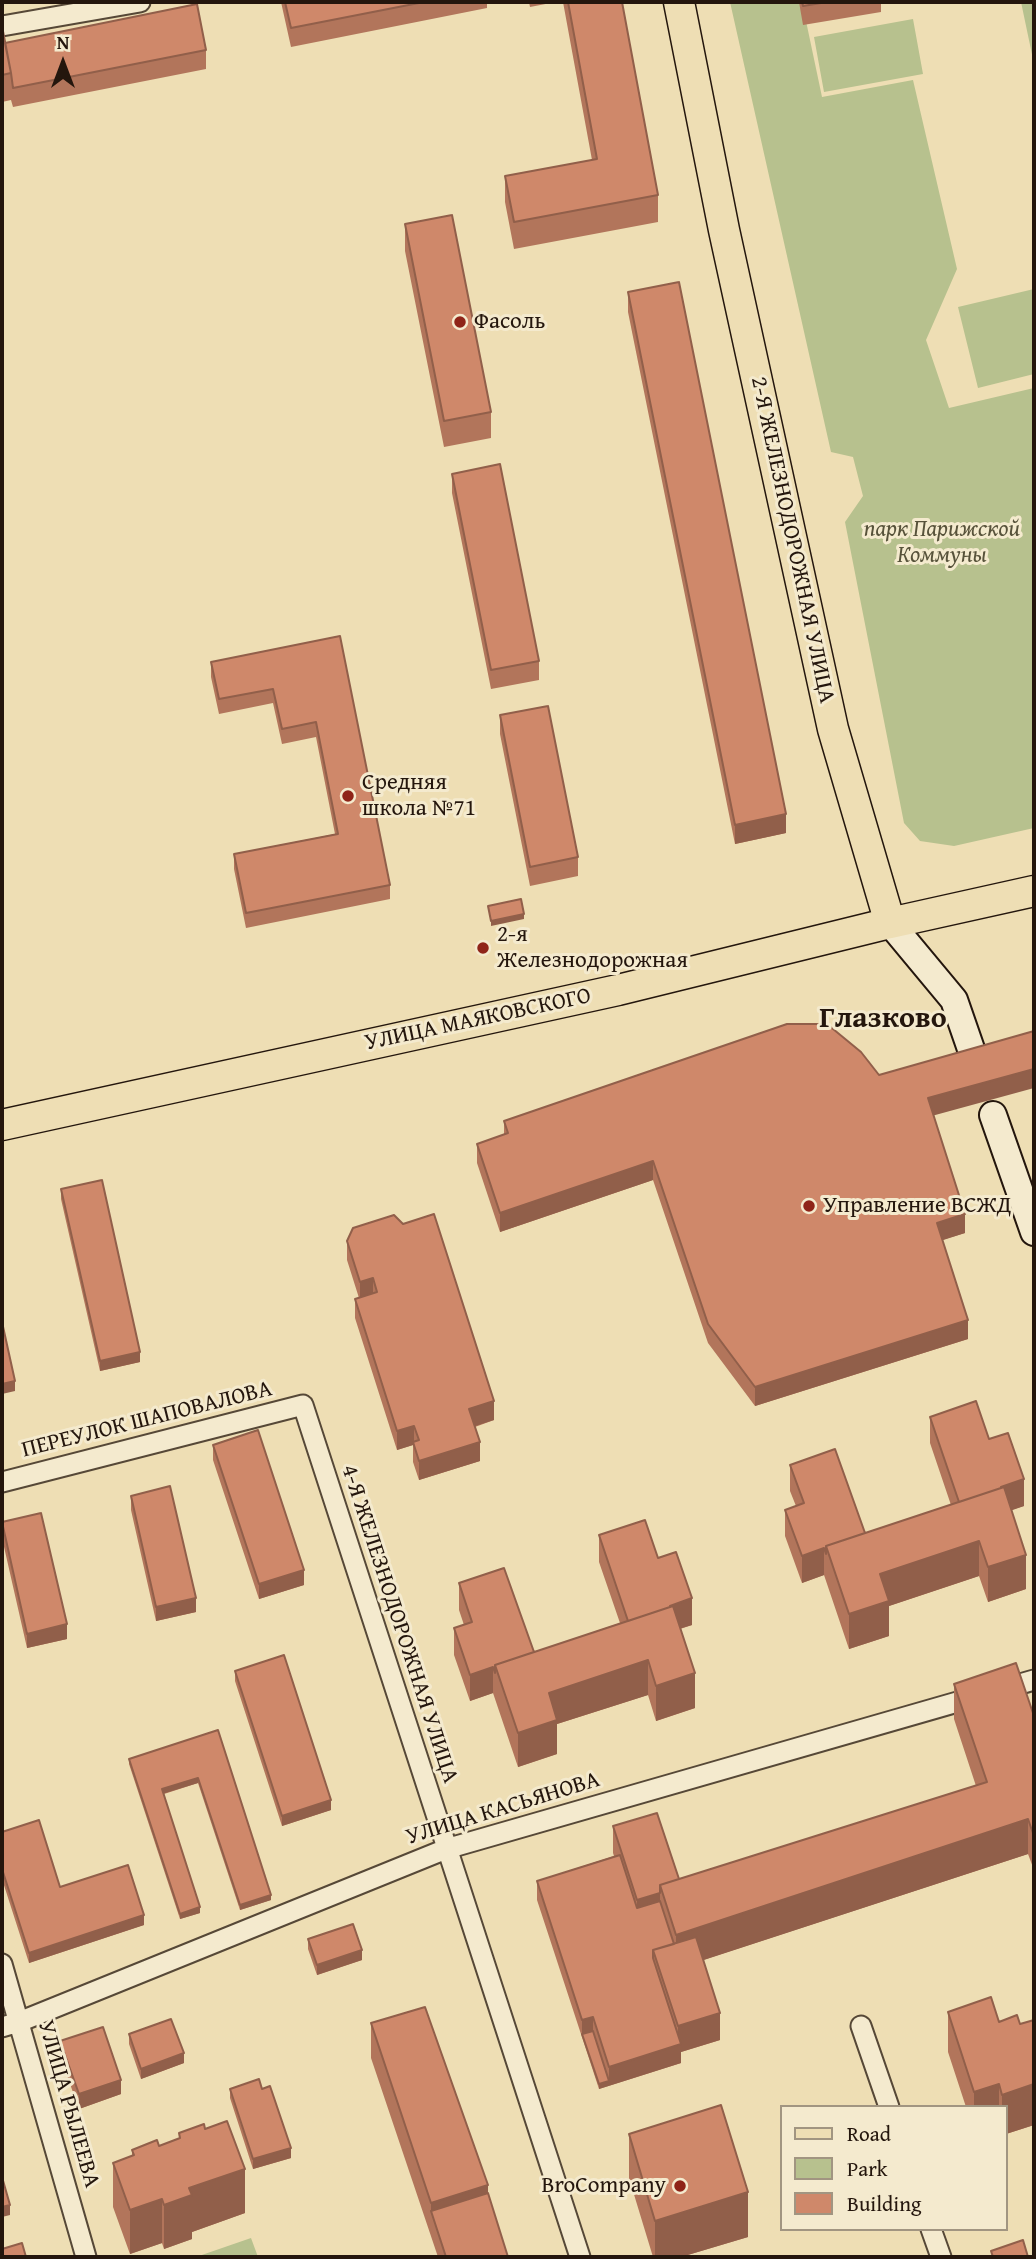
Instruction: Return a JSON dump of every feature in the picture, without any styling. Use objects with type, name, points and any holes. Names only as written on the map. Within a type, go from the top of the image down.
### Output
[{"type":"main road","name":"2-Я ЖЕЛЕЗНОДОРОЖНАЯ УЛИЦА","points":[[679,2],[724,230],[833,729],[890,923],[954,1000],[972,1052]]},
{"type":"main road","name":"УЛИЦА МАЯКОВСКОГО","points":[[2,1125],[631,987],[890,923],[1034,891]]},
{"type":"main road","points":[[993,1115],[1034,1232]]},
{"type":"street","points":[[2,26],[139,2]]},
{"type":"street","name":"ПЕРЕУЛОК ШАПОВАЛОВА","points":[[2,1482],[303,1405]]},
{"type":"street","name":"4-Я ЖЕЛЕЗНОДОРОЖНАЯ УЛИЦА","points":[[303,1405],[580,2257]]},
{"type":"street","name":"УЛИЦА КАСЬЯНОВА","points":[[10,2025],[446,1849],[1034,1680]]},
{"type":"street","name":"УЛИЦА РЫЛЕЕВА","points":[[2,1964],[10,2025],[86,2257]]},
{"type":"street","points":[[862,2026],[888,2105]]},
{"type":"street","points":[[932,2231],[941,2257]]},
{"type":"green space","name":"парк Парижской Коммуны","points":[[730,2],[802,2],[822,97],[913,80],[957,269],[926,340],[949,408],[1034,388],[1034,828],[954,846],[920,841],[904,823],[845,522],[863,496],[853,457],[831,452]]},
{"type":"green space","points":[[1021,2],[1034,2],[1034,64]]},
{"type":"green space","points":[[913,19],[923,74],[824,92],[814,37]]},
{"type":"green space","points":[[1034,289],[1034,374],[978,388],[958,307]]},
{"type":"green space","points":[[251,2238],[258,2257],[196,2257]]},
{"type":"building","points":[[285,2],[424,2],[291,28]]},
{"type":"building","points":[[568,2],[622,2],[658,195],[514,222],[505,176],[597,159]]},
{"type":"building","points":[[802,2],[827,2],[803,6]]},
{"type":"building","points":[[197,4],[206,50],[13,88],[5,43]]},
{"type":"building","points":[[2,26],[11,73],[2,75]]},
{"type":"building","points":[[452,215],[491,412],[444,421],[405,224]]},
{"type":"building","points":[[679,282],[786,814],[735,825],[628,292]]},
{"type":"building","points":[[500,464],[539,661],[491,670],[452,474]]},
{"type":"building","name":"Средняя школа №71","points":[[340,636],[390,885],[246,913],[234,854],[338,834],[316,722],[282,729],[273,689],[219,699],[211,662]]},
{"type":"building","points":[[548,706],[578,857],[530,867],[500,715]]},
{"type":"building","points":[[521,899],[524,914],[491,921],[488,906]]},
{"type":"building","name":"Управление ВСЖД","points":[[787,1024],[827,1024],[861,1052],[879,1075],[1034,1031],[1034,1069],[928,1098],[965,1214],[937,1223],[968,1320],[755,1387],[708,1324],[653,1161],[500,1213],[477,1144],[508,1133],[504,1121]]},
{"type":"building","points":[[102,1180],[140,1352],[100,1361],[61,1189]]},
{"type":"building","points":[[434,1214],[494,1401],[469,1409],[480,1442],[419,1461],[413,1442],[419,1440],[414,1426],[397,1431],[355,1299],[377,1292],[373,1278],[360,1282],[347,1241],[353,1228],[394,1215],[403,1224]]},
{"type":"building","points":[[2,1322],[15,1381],[2,1384]]},
{"type":"building","points":[[976,1401],[989,1439],[1008,1433],[1024,1479],[959,1502],[930,1417]]},
{"type":"building","points":[[258,1430],[304,1570],[259,1584],[213,1445]]},
{"type":"building","points":[[835,1449],[865,1533],[826,1546],[826,1554],[824,1548],[802,1556],[785,1510],[804,1503],[790,1465]]},
{"type":"building","points":[[170,1486],[196,1598],[156,1607],[131,1496]]},
{"type":"building","points":[[1004,1487],[1026,1555],[988,1567],[979,1541],[880,1574],[889,1601],[849,1614],[826,1546]]},
{"type":"building","points":[[41,1513],[67,1624],[27,1634],[2,1522]]},
{"type":"building","points":[[645,1520],[658,1558],[676,1552],[692,1598],[628,1621],[599,1535]]},
{"type":"building","points":[[504,1568],[534,1652],[495,1665],[495,1673],[493,1667],[470,1675],[454,1628],[472,1622],[459,1583]]},
{"type":"building","points":[[673,1606],[695,1673],[656,1686],[648,1660],[549,1693],[557,1720],[518,1733],[495,1665]]},
{"type":"building","points":[[284,1655],[331,1800],[282,1816],[235,1671]]},
{"type":"building","points":[[1016,1663],[1034,1716],[1034,1836],[1028,1819],[676,1935],[660,1885],[987,1782],[954,1684]]},
{"type":"building","points":[[218,1730],[271,1895],[240,1905],[198,1778],[162,1789],[200,1907],[180,1914],[129,1759]]},
{"type":"building","points":[[657,1813],[679,1879],[660,1885],[660,1893],[637,1900],[613,1826]]},
{"type":"building","points":[[39,1820],[60,1887],[128,1865],[144,1915],[29,1953],[2,1869],[2,1832]]},
{"type":"building","points":[[620,1855],[637,1908],[660,1901],[674,1944],[653,1950],[653,1958],[681,2044],[609,2067],[593,2017],[582,2020],[537,1881]]},
{"type":"building","points":[[353,1924],[362,1950],[317,1965],[308,1939]]},
{"type":"building","points":[[696,1937],[720,2013],[678,2026],[653,1950]]},
{"type":"building","points":[[991,1997],[999,2022],[1017,2015],[1020,2024],[1034,2020],[1034,2084],[1002,2095],[999,2084],[974,2092],[948,2012]]},
{"type":"building","points":[[425,2007],[488,2185],[431,2203],[371,2023]]},
{"type":"building","points":[[171,2019],[184,2053],[141,2069],[129,2034]]},
{"type":"building","points":[[103,2027],[121,2080],[79,2094],[60,2041]]},
{"type":"building","points":[[593,2031],[609,2081],[599,2084],[582,2034]]},
{"type":"building","points":[[259,2079],[262,2089],[270,2086],[291,2148],[253,2159],[230,2089]]},
{"type":"building","points":[[721,2105],[748,2192],[655,2221],[629,2134]]},
{"type":"building","points":[[227,2121],[245,2169],[189,2188],[192,2195],[164,2205],[162,2199],[130,2210],[113,2163],[134,2155],[132,2150],[157,2140],[159,2146],[180,2138],[179,2133],[204,2124],[205,2129]]},
{"type":"building","points":[[2,2177],[10,2205],[2,2207]]},
{"type":"building","points":[[488,2193],[508,2257],[446,2257],[431,2211]]},
{"type":"building","points":[[1023,2240],[1028,2257],[993,2257],[991,2251]]},
{"type":"building","points":[[22,2243],[26,2257],[2,2257],[2,2249]]},
{"type":"place","name":"Фасоль","points":[[460,322]]},
{"type":"place","name":"Средняя школа №71","points":[[348,796]]},
{"type":"place","name":"2-я Железнодорожная","points":[[483,948]]},
{"type":"place","name":"Управление ВСЖД","points":[[809,1206]]},
{"type":"place","name":"BroCompany","points":[[680,2186]]},
{"type":"district","name":"Глазково","points":[[883,1019]]}]
